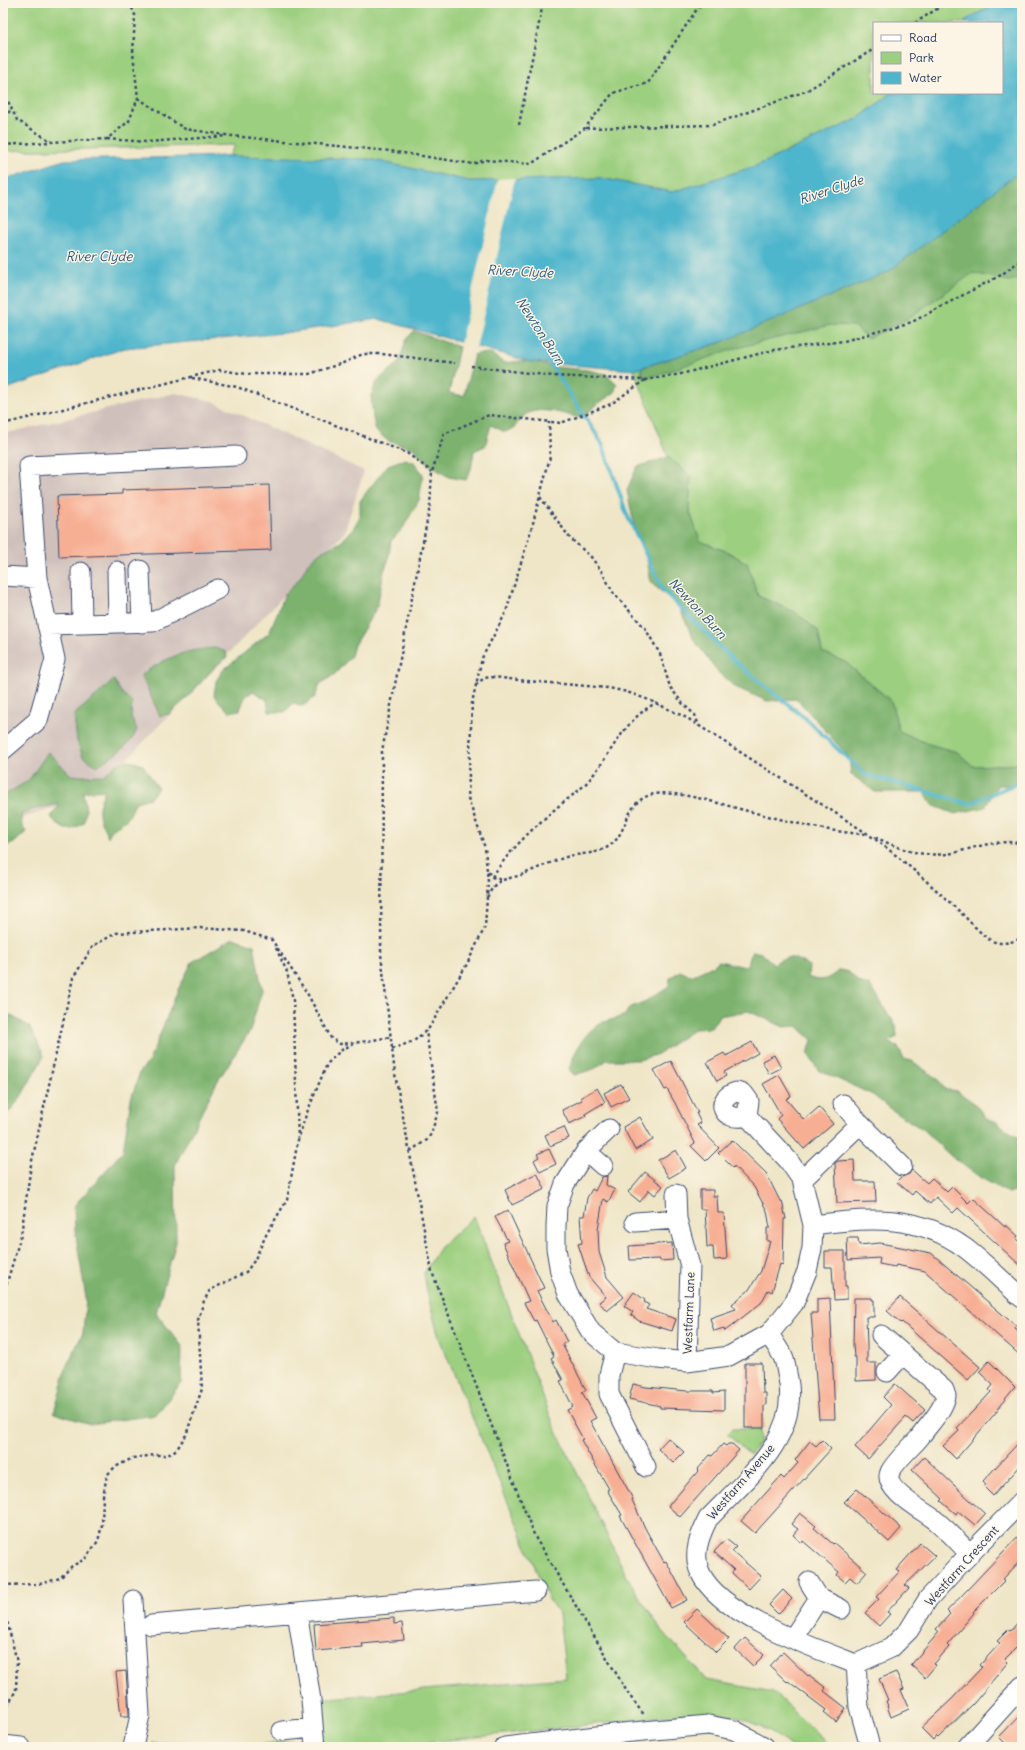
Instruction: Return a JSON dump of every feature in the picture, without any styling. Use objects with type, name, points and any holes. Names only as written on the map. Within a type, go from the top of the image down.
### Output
[{"type":"street","points":[[3,750],[38,720],[55,659],[37,578],[29,466],[236,456]]},
{"type":"street","points":[[140,570],[142,623]]},
{"type":"street","points":[[117,571],[118,623]]},
{"type":"street","points":[[81,572],[82,624]]},
{"type":"street","points":[[3,576],[37,578]]},
{"type":"street","points":[[47,624],[153,622],[218,589]]},
{"type":"street","points":[[843,1104],[860,1124],[902,1166]]},
{"type":"street","points":[[609,1129],[586,1151],[565,1184],[557,1206],[556,1248],[560,1272],[568,1294],[591,1332],[615,1352],[687,1362],[729,1356],[769,1334],[794,1303],[802,1287],[812,1248],[813,1225],[802,1180],[788,1160],[747,1116]]},
{"type":"street","points":[[802,1180],[860,1124]]},
{"type":"street","points":[[586,1151],[603,1166]]},
{"type":"street","name":"Westfarm Lane","points":[[676,1194],[678,1219],[690,1266],[687,1362]]},
{"type":"street","points":[[813,1225],[865,1218],[916,1224],[940,1233],[965,1248],[1022,1298]]},
{"type":"street","points":[[635,1222],[678,1219]]},
{"type":"street","name":"Westfarm Avenue","points":[[769,1334],[784,1358],[790,1388],[789,1413],[780,1436],[766,1457],[708,1520],[698,1545],[697,1559],[700,1572],[709,1585],[740,1612],[767,1627],[856,1664]]},
{"type":"street","points":[[881,1335],[944,1390],[946,1396],[941,1408],[913,1446],[890,1472],[889,1479],[892,1486],[912,1506],[935,1520],[970,1554]]},
{"type":"street","points":[[615,1352],[609,1375],[610,1394],[646,1467]]},
{"type":"street","points":[[886,1372],[903,1354]]},
{"type":"street","name":"Westfarm Crescent","points":[[856,1664],[891,1648],[910,1630],[928,1599],[1022,1501]]},
{"type":"street","points":[[809,1582],[819,1598],[841,1609]]},
{"type":"street","points":[[151,1625],[536,1591]]},
{"type":"street","points":[[793,1638],[819,1598]]},
{"type":"street","points":[[133,1600],[140,1715],[133,1747]]},
{"type":"street","points":[[297,1612],[311,1700],[315,1747]]},
{"type":"street","points":[[856,1664],[859,1707],[870,1747]]},
{"type":"street","points":[[967,1747],[1022,1686]]},
{"type":"street","points":[[505,1747],[622,1733],[708,1725],[734,1730],[765,1747]]},
{"type":"street","points":[[282,1731],[313,1728]]},
{"type":"street","points":[[3,1746],[21,1747]]},
{"type":"path","points":[[106,139],[129,121],[138,98],[133,53],[135,15],[130,3]]},
{"type":"path","points":[[519,125],[543,3]]},
{"type":"path","points":[[138,98],[185,129],[232,136],[390,151],[472,164],[485,160],[531,164],[585,128],[613,93],[648,83],[700,3]]},
{"type":"path","points":[[917,22],[946,3]]},
{"type":"path","points":[[585,128],[712,125],[806,91],[873,50]]},
{"type":"path","points":[[3,91],[17,120],[52,142]]},
{"type":"path","points":[[3,124],[9,115],[11,108]]},
{"type":"path","points":[[3,145],[106,139],[148,142],[232,136]]},
{"type":"path","points":[[471,366],[553,376],[645,380],[681,374],[774,350],[844,341],[912,322],[1001,276],[1022,259]]},
{"type":"path","points":[[3,424],[219,370],[247,374],[309,374],[343,363],[363,354],[382,354],[455,363]]},
{"type":"path","points":[[190,377],[237,387],[400,450],[407,453],[432,472]]},
{"type":"path","points":[[645,380],[611,404],[561,423],[489,415],[444,434],[432,472],[430,506],[382,751],[381,954],[392,1049],[432,1272],[535,1537],[629,1695],[647,1718]]},
{"type":"path","points":[[392,1049],[414,1041],[429,1028],[467,964],[485,927],[487,872],[485,848],[468,798],[472,703],[482,658],[506,612],[532,527],[550,457],[549,422]]},
{"type":"path","points":[[540,496],[570,538],[591,558],[602,572],[614,594],[645,628],[660,654],[670,687],[683,704],[695,715],[699,726]]},
{"type":"path","points":[[475,685],[484,678],[493,677],[609,688],[627,692],[656,703],[699,726],[868,834],[889,849],[936,890],[987,938],[992,941],[1005,943],[1022,938]]},
{"type":"path","points":[[492,877],[503,860],[518,844],[588,781],[626,727],[644,709],[656,703]]},
{"type":"path","points":[[487,897],[495,884],[503,880],[568,857],[599,851],[607,847],[620,835],[634,805],[641,799],[659,793],[678,795],[849,834],[868,834],[895,848],[926,855],[951,854],[999,842],[1022,842]]},
{"type":"path","points":[[487,872],[492,877],[503,880]]},
{"type":"path","points":[[3,1296],[21,1235],[31,1165],[73,978],[93,946],[116,933],[200,928],[244,931],[272,940],[306,993],[331,1038],[340,1044],[391,1036]]},
{"type":"path","points":[[272,940],[287,972],[293,1000],[298,1140]]},
{"type":"path","points":[[410,1151],[427,1140],[431,1134],[438,1112],[426,1031]]},
{"type":"path","points":[[3,1585],[40,1584],[60,1578],[72,1566],[86,1559],[98,1541],[102,1524],[103,1496],[106,1475],[115,1467],[133,1458],[168,1455],[177,1449],[186,1435],[202,1389],[198,1320],[204,1302],[210,1290],[246,1272],[254,1261],[261,1244],[287,1200],[298,1140],[306,1115],[327,1064],[340,1051],[354,1043]]},
{"type":"path","points":[[3,1611],[7,1621],[17,1662],[16,1690],[4,1713],[3,1746]]},
{"type":"shaded area","points":[[175,393],[212,401],[364,471],[344,533],[129,757],[62,806],[3,824],[3,434]]},
{"type":"green space","points":[[3,3],[996,3],[966,20],[965,22],[873,22],[873,94],[891,94],[857,119],[756,166],[672,192],[601,178],[469,181],[369,159],[229,156],[235,145],[3,151]]},
{"type":"green space","points":[[1022,166],[1022,278],[1009,281],[973,273],[907,319],[867,339],[855,326],[831,325],[737,348],[657,375],[643,378],[641,368],[722,342]]},
{"type":"green space","points":[[1022,170],[1022,764],[973,766],[957,752],[928,744],[899,731],[891,701],[845,662],[822,652],[818,631],[795,612],[758,596],[747,563],[728,552],[700,541],[689,509],[691,476],[668,457],[634,370],[722,342]]},
{"type":"green space","points":[[414,331],[459,347],[449,393],[464,396],[474,355],[490,353],[504,363],[531,361],[554,367],[587,370],[606,374],[617,384],[614,393],[581,418],[552,411],[537,411],[524,416],[515,427],[505,432],[491,425],[485,446],[474,451],[471,469],[466,480],[449,477],[429,465],[413,448],[388,441],[376,431],[371,396],[377,381],[399,363],[406,340]]},
{"type":"green space","points":[[668,457],[691,476],[689,509],[700,541],[728,552],[747,563],[758,596],[795,612],[818,631],[822,652],[845,662],[891,701],[899,731],[928,744],[957,752],[973,766],[1022,764],[1022,786],[998,785],[985,807],[955,814],[932,805],[924,792],[875,792],[851,774],[849,757],[797,699],[767,701],[735,687],[719,673],[694,640],[678,605],[651,583],[647,559],[634,525],[627,490],[637,467]]},
{"type":"green space","points":[[405,459],[414,462],[423,474],[419,500],[403,528],[391,541],[388,561],[384,571],[377,607],[354,645],[351,656],[335,674],[320,684],[315,697],[303,706],[293,703],[285,712],[269,712],[267,700],[253,691],[245,697],[240,710],[229,712],[214,696],[216,681],[223,670],[269,633],[285,594],[300,578],[308,563],[319,553],[341,542],[353,529],[360,516],[360,501],[368,490],[388,465]]},
{"type":"green space","points":[[215,648],[226,652],[227,657],[215,667],[185,700],[169,714],[160,716],[141,675],[175,656],[193,651]]},
{"type":"green space","points":[[114,680],[121,692],[132,702],[131,718],[137,729],[135,735],[126,745],[97,766],[83,757],[77,741],[74,715]]},
{"type":"green space","points":[[48,752],[71,775],[81,776],[104,775],[117,764],[128,760],[143,765],[158,788],[150,798],[136,802],[128,818],[111,831],[108,837],[99,814],[100,804],[105,790],[83,792],[86,810],[84,823],[70,829],[62,828],[51,817],[60,804],[34,809],[21,815],[22,826],[26,832],[14,843],[3,847],[3,796],[29,780]]},
{"type":"green space","points":[[233,938],[254,945],[262,990],[250,1031],[217,1082],[175,1165],[176,1242],[156,1313],[182,1346],[181,1383],[156,1415],[90,1424],[54,1413],[67,1365],[83,1333],[86,1298],[75,1230],[74,1206],[123,1151],[131,1099],[140,1072],[149,1061],[178,990],[192,962]]},
{"type":"green space","points":[[752,951],[761,953],[774,964],[788,958],[800,961],[809,966],[808,977],[813,979],[821,980],[828,978],[839,970],[849,972],[858,982],[870,985],[896,1026],[897,1037],[888,1042],[897,1046],[904,1059],[912,1061],[939,1080],[944,1089],[957,1091],[974,1103],[986,1118],[997,1122],[1022,1139],[1022,1192],[1019,1190],[1008,1193],[981,1178],[952,1157],[922,1129],[889,1108],[873,1095],[818,1070],[808,1054],[812,1040],[797,1026],[784,1027],[748,1011],[719,1016],[711,1028],[695,1029],[658,1054],[639,1060],[607,1060],[594,1069],[574,1075],[569,1069],[574,1055],[586,1035],[591,1030],[604,1022],[625,1015],[629,1008],[646,1001],[669,986],[670,978],[680,971],[691,976],[713,966],[719,961],[745,967]]},
{"type":"green space","points":[[3,1011],[30,1027],[44,1056],[19,1100],[3,1119]]},
{"type":"green space","points":[[474,1216],[553,1423],[629,1581],[660,1628],[706,1680],[773,1692],[832,1747],[793,1747],[762,1727],[732,1715],[686,1714],[386,1747],[326,1747],[321,1741],[317,1699],[566,1678],[559,1614],[548,1598],[439,1338],[428,1296],[424,1273],[440,1247]]},
{"type":"green space","points":[[732,1429],[760,1429],[760,1442],[750,1455],[727,1434]]},
{"type":"green space","points":[[307,1739],[305,1747],[237,1747]]},
{"type":"green space","points":[[172,1742],[216,1747],[159,1747],[152,1743]]},
{"type":"water","name":"River Clyde","points":[[996,3],[1022,3],[1022,170],[888,272],[722,342],[634,370],[531,362],[378,319],[284,333],[125,348],[3,390],[3,180],[64,160],[229,156],[369,159],[469,181],[601,178],[672,192],[756,166],[857,119],[891,94],[1003,94],[1003,22],[965,22],[966,20]]},
{"type":"pier","points":[[515,178],[476,348],[460,344],[498,179]]},
{"type":"building","points":[[269,485],[271,550],[59,557],[57,496],[122,494],[122,490]]},
{"type":"building","points":[[752,1042],[758,1053],[724,1072],[726,1076],[717,1081],[707,1062],[724,1053],[726,1056]]},
{"type":"building","points":[[774,1055],[781,1068],[769,1074],[762,1061]]},
{"type":"building","points":[[671,1061],[698,1113],[696,1113],[701,1123],[697,1125],[719,1148],[706,1161],[691,1146],[695,1143],[675,1103],[667,1089],[665,1090],[654,1070]]},
{"type":"building","points":[[779,1075],[791,1096],[786,1099],[804,1120],[819,1107],[833,1124],[804,1149],[777,1119],[781,1115],[763,1084]]},
{"type":"building","points":[[621,1084],[629,1098],[611,1107],[604,1093]]},
{"type":"building","points":[[597,1088],[605,1102],[585,1114],[586,1116],[569,1124],[562,1110],[582,1100],[580,1098]]},
{"type":"building","points":[[640,1117],[653,1140],[635,1150],[623,1127]]},
{"type":"building","points":[[564,1127],[569,1138],[550,1146],[545,1135]]},
{"type":"building","points":[[732,1140],[766,1173],[780,1201],[782,1201],[786,1219],[784,1219],[783,1265],[780,1264],[772,1292],[768,1290],[761,1303],[725,1331],[724,1328],[714,1331],[710,1318],[736,1309],[732,1304],[748,1291],[761,1271],[770,1241],[767,1241],[767,1228],[770,1228],[767,1211],[754,1187],[734,1166],[733,1168],[718,1153]]},
{"type":"building","points":[[549,1149],[556,1164],[540,1172],[534,1160],[539,1157],[537,1154]]},
{"type":"building","points":[[676,1150],[686,1168],[669,1178],[658,1160]]},
{"type":"building","points":[[854,1160],[855,1181],[875,1181],[876,1202],[837,1203],[835,1163],[838,1161]]},
{"type":"building","points":[[912,1170],[927,1183],[932,1178],[947,1192],[952,1187],[968,1203],[973,1198],[1005,1227],[1006,1225],[1018,1236],[1016,1239],[1022,1244],[1022,1267],[958,1208],[953,1213],[936,1197],[930,1204],[915,1191],[912,1195],[897,1182],[902,1177],[909,1174]]},
{"type":"building","points":[[645,1172],[663,1186],[655,1195],[649,1190],[640,1202],[628,1192]]},
{"type":"building","points":[[537,1173],[545,1189],[512,1205],[505,1190]]},
{"type":"building","points":[[607,1176],[606,1185],[615,1190],[608,1202],[603,1199],[598,1230],[599,1252],[607,1277],[624,1297],[607,1311],[599,1302],[606,1297],[589,1277],[578,1244],[582,1243],[580,1216],[584,1216],[587,1198],[592,1189],[595,1191],[602,1177]]},
{"type":"building","points":[[700,1190],[713,1190],[713,1196],[717,1196],[718,1213],[724,1213],[727,1259],[714,1260],[713,1247],[707,1247],[705,1209],[700,1209]]},
{"type":"building","points":[[508,1210],[544,1288],[537,1291],[553,1322],[556,1320],[567,1342],[562,1344],[586,1390],[582,1392],[596,1418],[590,1421],[633,1499],[632,1500],[646,1530],[664,1562],[666,1561],[687,1600],[671,1608],[620,1516],[622,1515],[607,1490],[609,1489],[581,1440],[583,1439],[567,1410],[573,1407],[560,1381],[563,1380],[551,1358],[554,1356],[536,1320],[534,1321],[524,1303],[529,1301],[503,1243],[508,1241],[495,1217]]},
{"type":"building","points":[[847,1238],[858,1238],[859,1245],[880,1243],[931,1253],[1016,1326],[1015,1328],[1022,1333],[1022,1357],[925,1271],[896,1265],[895,1267],[879,1264],[880,1258],[848,1260]]},
{"type":"building","points":[[672,1243],[673,1260],[630,1260],[629,1246]]},
{"type":"building","points":[[825,1251],[845,1251],[845,1286],[847,1286],[847,1299],[834,1300],[832,1267],[825,1267]]},
{"type":"building","points":[[634,1292],[649,1305],[646,1309],[676,1319],[672,1331],[639,1321],[631,1315],[633,1312],[624,1306]]},
{"type":"building","points":[[900,1297],[980,1367],[968,1380],[902,1322],[901,1323],[887,1311]]},
{"type":"building","points":[[830,1298],[835,1419],[819,1419],[811,1313],[817,1313],[817,1299]]},
{"type":"building","points":[[854,1298],[872,1298],[872,1300],[874,1300],[874,1317],[866,1317],[867,1363],[876,1363],[876,1380],[856,1381],[856,1357],[854,1357],[853,1345]]},
{"type":"building","points":[[989,1361],[1015,1387],[997,1409],[998,1410],[956,1459],[943,1446],[959,1431],[957,1428],[991,1392],[989,1390],[993,1385],[979,1372]]},
{"type":"building","points":[[745,1363],[762,1363],[763,1393],[766,1393],[766,1405],[764,1406],[764,1428],[745,1428]]},
{"type":"building","points":[[633,1384],[646,1387],[687,1391],[713,1391],[713,1393],[724,1392],[724,1410],[660,1408],[660,1406],[629,1399]]},
{"type":"building","points":[[895,1384],[925,1410],[913,1423],[906,1417],[868,1459],[855,1447],[891,1405],[883,1397]]},
{"type":"building","points":[[668,1438],[684,1452],[673,1463],[658,1449]]},
{"type":"building","points":[[1022,1439],[1022,1464],[993,1496],[984,1487],[986,1484],[983,1481]]},
{"type":"building","points":[[822,1440],[831,1449],[755,1533],[741,1521],[781,1476],[784,1479],[798,1463],[795,1460],[810,1441],[816,1446]]},
{"type":"building","points":[[723,1444],[726,1446],[728,1444],[732,1444],[739,1450],[680,1517],[668,1506],[710,1455],[712,1456]]},
{"type":"building","points":[[924,1457],[985,1514],[975,1525],[958,1511],[956,1514],[941,1501],[943,1499],[912,1470]]},
{"type":"building","points":[[857,1489],[901,1528],[889,1542],[844,1502]]},
{"type":"building","points":[[800,1513],[816,1526],[814,1528],[833,1544],[834,1543],[867,1572],[857,1583],[850,1577],[845,1582],[837,1575],[839,1572],[803,1541],[802,1543],[793,1535],[798,1529],[791,1524]]},
{"type":"building","points":[[1022,1532],[1022,1559],[1003,1579],[1004,1581],[973,1612],[974,1613],[947,1645],[949,1647],[934,1664],[936,1665],[925,1678],[911,1665],[939,1632],[936,1629],[950,1614],[947,1611]]},
{"type":"building","points":[[726,1539],[736,1547],[732,1551],[761,1576],[749,1589],[732,1573],[734,1570],[714,1552]]},
{"type":"building","points":[[920,1543],[935,1556],[905,1585],[909,1588],[887,1612],[890,1614],[879,1626],[865,1613],[879,1599],[876,1597],[899,1572],[896,1570]]},
{"type":"building","points":[[783,1590],[792,1599],[778,1614],[769,1605]]},
{"type":"building","points":[[697,1609],[729,1639],[716,1652],[684,1622]]},
{"type":"building","points":[[394,1618],[394,1624],[402,1623],[404,1640],[362,1644],[363,1647],[316,1651],[314,1624]]},
{"type":"building","points":[[1022,1618],[1022,1642],[1005,1659],[1008,1662],[974,1703],[938,1738],[936,1736],[933,1740],[921,1728],[952,1699],[982,1667],[980,1665],[1000,1643],[997,1641],[1008,1630],[1010,1631]]},
{"type":"building","points":[[745,1638],[764,1655],[753,1666],[735,1649]]},
{"type":"building","points":[[783,1652],[808,1676],[809,1675],[826,1688],[824,1691],[846,1708],[836,1722],[824,1712],[826,1710],[788,1681],[787,1682],[770,1666]]},
{"type":"building","points":[[126,1671],[129,1716],[121,1716],[116,1672]]},
{"type":"building","points":[[896,1672],[904,1689],[901,1690],[909,1709],[891,1717],[886,1701],[888,1700],[879,1679]]},
{"type":"building","points":[[1022,1713],[1022,1740],[1016,1747],[1009,1747],[999,1737]]},
{"type":"waterway","name":"Newton Burn","points":[[547,359],[602,443],[627,515],[663,590],[733,660],[805,718],[864,774],[969,804],[1020,782],[1022,783]]}]
